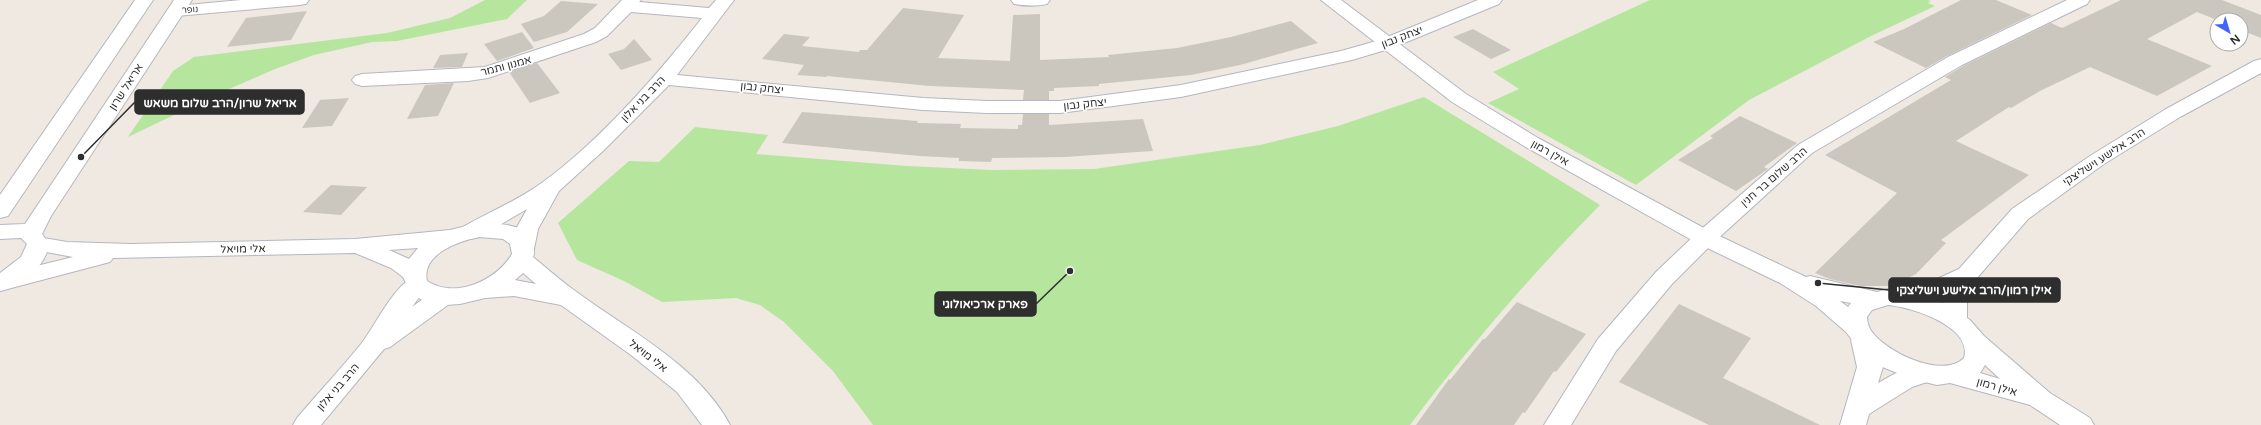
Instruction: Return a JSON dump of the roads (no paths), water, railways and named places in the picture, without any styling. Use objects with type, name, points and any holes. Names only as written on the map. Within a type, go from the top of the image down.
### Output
[{"type":"street","points":[[0,211],[144,0]]},
{"type":"street","name":"נופר","points":[[179,6],[300,0]]},
{"type":"street","name":"אילן רמון","points":[[1330,0],[1459,98],[1531,142],[1705,238],[1788,277],[1824,300],[1859,333],[1874,351],[1889,361],[1924,373],[1953,375],[2041,400]]},
{"type":"street","name":"יצחק נבון","points":[[664,79],[923,104],[987,107],[1060,107],[1122,100],[1229,82],[1345,56],[1386,44],[1493,0]]},
{"type":"street","name":"הרב שלום בר חנין","points":[[1557,425],[1607,345],[1664,278],[1705,238],[1805,149],[1955,61],[2081,0]]},
{"type":"street","points":[[629,3],[719,7]]},
{"type":"street","name":"אמנון ותמר","points":[[362,80],[468,75],[508,67],[590,38],[601,32],[629,3]]},
{"type":"street","name":"אריאל שרון","points":[[0,283],[18,272],[36,254],[34,239],[36,222],[179,6]]},
{"type":"street","name":"הרב בני אלון","points":[[306,425],[371,349],[416,279],[418,263],[427,253],[550,187],[597,146],[664,79],[719,7]]},
{"type":"street","name":"הרב אלישע וישליצקי","points":[[1955,319],[1955,302],[1967,275],[2020,214],[2103,156],[2173,113],[2261,65]]},
{"type":"street","name":"הרב בני אלון","points":[[522,254],[527,229],[550,187]]},
{"type":"street","name":"אלי מויאל","points":[[0,232],[23,231],[34,239],[67,249],[131,251],[355,246],[487,230],[508,232],[520,241],[522,254],[568,298],[640,348],[686,385],[717,425]]},
{"type":"street","name":"אלי מויאל","points":[[355,246],[399,263],[430,294],[444,296]]},
{"type":"street","name":"אלי מויאל","points":[[0,283],[131,251]]},
{"type":"street","points":[[444,296],[469,294],[482,290],[507,276],[522,254]]},
{"type":"street","name":"הרב אלישע וישליצקי","points":[[1880,298],[1935,289],[1967,275]]},
{"type":"street","name":"אילן רמון","points":[[1788,277],[1832,291],[1922,302],[1955,319],[1967,330],[1975,342],[2041,400],[2081,425]]},
{"type":"street","name":"אלי מויאל","points":[[482,290],[514,288],[568,298]]},
{"type":"street","name":"הרב בני אלון","points":[[371,349],[444,296]]},
{"type":"street","points":[[1856,417],[1870,367],[1854,314],[1861,305],[1880,298]]},
{"type":"street","points":[[1953,375],[1966,370],[1975,363],[1978,354],[1975,342]]},
{"type":"street","points":[[1856,417],[1903,380],[1924,373]]},
{"type":"place","name":"אריאל שרון/הרב שלום משאש","points":[[81,157]]},
{"type":"place","name":"פארק ארכיאולוגי","points":[[1070,271]]},
{"type":"place","name":"אילן רמון/הרב אלישע וישליצקי","points":[[1818,283]]}]
